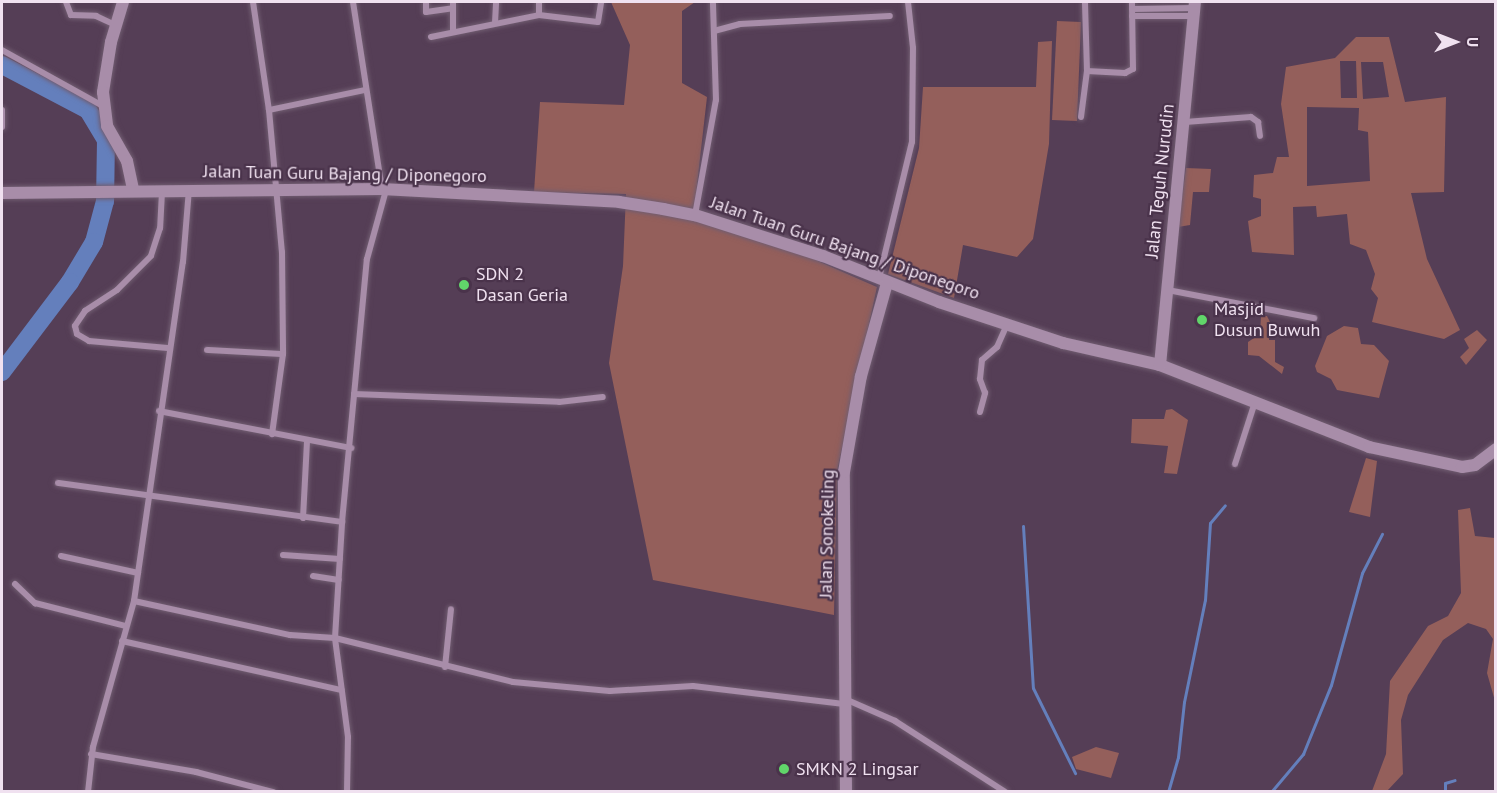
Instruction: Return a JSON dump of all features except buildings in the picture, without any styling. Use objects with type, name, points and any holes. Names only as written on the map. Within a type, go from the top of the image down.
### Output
[{"type":"street","points":[[66,2],[70,15],[96,16],[115,25]]},
{"type":"street","points":[[123,2],[115,25],[105,75],[104,106],[107,126],[130,168],[133,190]]},
{"type":"street","points":[[253,2],[269,110],[274,189],[282,252],[283,354],[272,434]]},
{"type":"street","points":[[347,792],[348,737],[335,638],[342,522],[351,448],[367,259],[384,189],[364,90],[353,2]]},
{"type":"street","points":[[426,2],[426,12],[453,5],[453,32]]},
{"type":"street","points":[[495,23],[496,2]]},
{"type":"street","points":[[539,2],[539,15]]},
{"type":"street","points":[[431,37],[539,15],[598,22],[600,2]]},
{"type":"street","points":[[694,215],[716,100],[713,2]]},
{"type":"street","points":[[883,281],[912,142],[913,48],[908,2]]},
{"type":"street","points":[[1081,117],[1087,71],[1085,2]]},
{"type":"street","points":[[1087,71],[1125,73],[1133,69],[1132,9],[1193,8]]},
{"type":"street","name":"Jalan Teguh Nurudin","points":[[1160,365],[1185,122],[1193,8]]},
{"type":"street","points":[[714,31],[740,24],[890,16]]},
{"type":"street","points":[[2,50],[104,106]]},
{"type":"street","points":[[269,110],[364,90]]},
{"type":"street","points":[[2,110],[2,127]]},
{"type":"street","points":[[1185,122],[1251,117],[1258,122],[1260,136]]},
{"type":"street","points":[[88,792],[91,754],[134,601],[168,348],[183,262],[189,188]]},
{"type":"street","name":"Jalan Tuan Guru Bajang / Diponegoro","points":[[2,193],[189,188],[384,189],[619,202],[694,215],[844,263],[883,281],[1063,343],[1160,365],[1369,447],[1439,464],[1468,467],[1496,449]]},
{"type":"street","points":[[163,189],[160,228],[151,256],[117,290],[94,303],[75,326],[77,334],[89,341],[168,348]]},
{"type":"street","name":"Jalan Sonokeling","points":[[846,792],[844,472],[861,376],[883,281]]},
{"type":"street","points":[[1167,290],[1314,318]]},
{"type":"street","points":[[980,412],[985,393],[980,379],[982,360],[997,347],[1008,324]]},
{"type":"street","points":[[207,350],[283,354]]},
{"type":"street","points":[[354,394],[559,402],[603,396]]},
{"type":"street","points":[[1235,464],[1255,402]]},
{"type":"street","points":[[159,411],[351,448]]},
{"type":"street","points":[[303,518],[307,441]]},
{"type":"street","points":[[58,483],[342,522]]},
{"type":"street","points":[[283,555],[340,559]]},
{"type":"street","points":[[61,556],[138,573]]},
{"type":"street","points":[[313,576],[339,580]]},
{"type":"street","points":[[15,584],[35,603],[126,626]]},
{"type":"street","points":[[134,601],[290,635],[335,638],[445,668],[513,682],[610,691],[693,686],[844,701],[895,721],[1005,792]]},
{"type":"street","points":[[445,668],[451,609]]},
{"type":"street","points":[[122,641],[342,690]]},
{"type":"street","points":[[91,754],[196,772],[273,792]]},
{"type":"shaded area","points":[[611,2],[695,2],[682,11],[682,83],[707,97],[693,220],[804,255],[877,287],[837,471],[834,615],[653,580],[609,363],[623,266],[626,194],[534,192],[540,102],[624,105],[630,45]]},
{"type":"shaded area","points":[[1057,21],[1081,22],[1077,121],[1052,120]]},
{"type":"shaded area","points":[[1356,37],[1389,37],[1405,102],[1446,97],[1444,192],[1411,193],[1427,259],[1460,330],[1444,339],[1372,322],[1378,298],[1371,289],[1375,274],[1366,250],[1350,244],[1347,214],[1317,217],[1316,206],[1293,207],[1294,255],[1252,252],[1248,221],[1261,216],[1261,199],[1253,197],[1254,175],[1273,173],[1277,157],[1289,157],[1281,104],[1286,67],[1335,58]],"holes":[[[1340,61],[1356,61],[1357,98],[1341,98]],[[1361,62],[1383,62],[1389,97],[1363,99]],[[1307,107],[1359,108],[1358,130],[1368,132],[1370,181],[1307,186]]]},
{"type":"shaded area","points":[[1052,41],[1049,144],[1033,239],[1017,257],[963,245],[954,298],[888,274],[919,148],[923,87],[1036,87],[1038,42]]},
{"type":"shaded area","points":[[1186,168],[1211,169],[1209,192],[1193,192],[1190,225],[1178,227]]},
{"type":"shaded area","points":[[1261,316],[1267,316],[1270,322],[1269,340],[1275,340],[1275,362],[1284,367],[1282,374],[1259,356],[1248,355],[1248,342],[1260,334]]},
{"type":"shaded area","points":[[1344,326],[1358,328],[1361,344],[1374,345],[1389,361],[1379,398],[1337,390],[1331,379],[1317,372],[1315,366],[1327,336]]},
{"type":"shaded area","points":[[1477,330],[1487,340],[1466,365],[1460,357],[1469,348],[1464,339]]},
{"type":"shaded area","points":[[1172,409],[1188,420],[1177,474],[1164,473],[1168,446],[1131,443],[1132,419],[1164,419],[1166,410]]},
{"type":"shaded area","points":[[1366,458],[1377,461],[1370,517],[1349,512]]},
{"type":"shaded area","points":[[1470,508],[1475,536],[1495,538],[1495,701],[1487,673],[1493,639],[1486,629],[1468,623],[1443,640],[1408,695],[1401,720],[1403,774],[1387,791],[1372,791],[1386,754],[1390,681],[1428,626],[1448,616],[1461,593],[1458,510]]},
{"type":"shaded area","points":[[1096,747],[1119,753],[1111,778],[1076,769],[1072,757]]},
{"type":"waterway","points":[[2,65],[88,110],[106,140],[105,201],[94,242],[70,282],[2,372]]},
{"type":"waterway","points":[[1168,792],[1178,757],[1184,702],[1205,600],[1210,523],[1225,505]]},
{"type":"waterway","points":[[1023,526],[1033,688],[1075,773]]},
{"type":"waterway","points":[[1271,792],[1303,754],[1331,685],[1362,573],[1382,534]]},
{"type":"waterway","points":[[1445,792],[1445,783],[1455,780]]},
{"type":"place","name":"SDN 2 Dasan Geria","points":[[464,285]]},
{"type":"place","name":"Masjid Dusun Buwuh","points":[[1202,320]]},
{"type":"place","name":"SMKN 2 Lingsar","points":[[784,769]]}]
